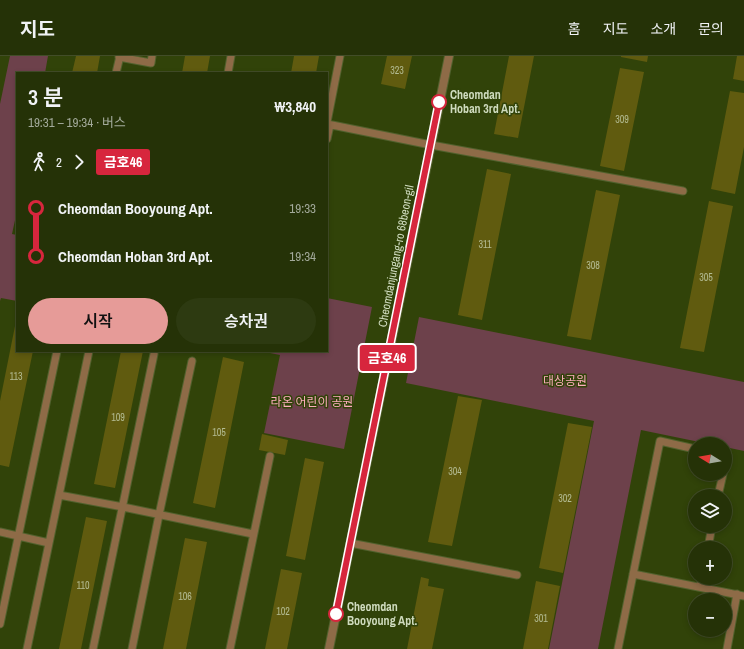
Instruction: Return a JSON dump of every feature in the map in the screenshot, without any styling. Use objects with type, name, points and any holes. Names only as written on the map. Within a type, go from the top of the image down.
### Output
[{"type":"street","name":"Cheomdanjungang-ro 68beon-gil","points":[[328,649],[449,56]]},
{"type":"lane","points":[[116,72],[120,56],[151,63],[152,56]]},
{"type":"lane","points":[[228,72],[231,56]]},
{"type":"lane","points":[[340,56],[328,124],[430,145],[683,191]]},
{"type":"lane","points":[[0,624],[56,352]]},
{"type":"lane","points":[[27,649],[89,352]]},
{"type":"lane","points":[[94,649],[154,354]]},
{"type":"lane","points":[[132,649],[192,361]]},
{"type":"lane","points":[[618,649],[660,441],[688,447]]},
{"type":"lane","points":[[230,649],[270,456]]},
{"type":"lane","points":[[59,495],[253,534]]},
{"type":"lane","points":[[0,532],[49,543]]},
{"type":"lane","points":[[350,543],[517,574]]},
{"type":"lane","points":[[633,574],[741,595],[727,649]]},
{"type":"green space","points":[[10,56],[48,56],[45,72],[16,72],[16,216],[12,234],[16,235],[16,301],[1,298],[0,301],[0,104]]},
{"type":"green space","name":"라온 어린이 공원","points":[[328,298],[372,307],[344,449],[264,433],[280,355],[265,352],[328,352]]},
{"type":"green space","name":"대상공원","points":[[419,317],[744,382],[744,451],[732,448],[732,437],[688,437],[688,440],[641,430],[598,649],[549,649],[594,421],[406,383]]},
{"type":"building","points":[[76,56],[100,56],[97,72],[72,72]]},
{"type":"building","points":[[185,56],[210,56],[207,72],[182,72]]},
{"type":"building","points":[[294,56],[319,56],[316,72],[291,72]]},
{"type":"building","points":[[387,56],[412,56],[405,89],[381,84]]},
{"type":"building","points":[[509,56],[534,56],[518,138],[494,134]]},
{"type":"building","points":[[621,56],[648,56],[647,62]]},
{"type":"building","points":[[737,56],[744,56],[744,81],[733,79]]},
{"type":"building","points":[[620,68],[644,72],[624,171],[600,166]]},
{"type":"building","points":[[730,91],[744,93],[744,147],[735,194],[711,189]]},
{"type":"building","points":[[487,169],[511,174],[482,320],[458,315]]},
{"type":"building","points":[[596,190],[620,195],[591,340],[567,336]]},
{"type":"building","points":[[709,201],[733,206],[704,352],[680,348]]},
{"type":"building","points":[[16,321],[16,352],[33,352],[9,467],[0,465],[0,401]]},
{"type":"building","points":[[121,352],[143,352],[115,488],[94,484]]},
{"type":"building","points":[[223,357],[244,362],[215,508],[193,503]]},
{"type":"building","points":[[458,396],[482,400],[452,546],[428,542]]},
{"type":"building","points":[[568,423],[592,427],[563,573],[539,568]]},
{"type":"building","points":[[262,434],[288,440],[285,455],[259,450]]},
{"type":"building","points":[[305,458],[324,462],[305,560],[286,556]]},
{"type":"building","points":[[86,517],[107,521],[81,649],[59,649]]},
{"type":"building","points":[[185,538],[207,542],[186,649],[163,649]]},
{"type":"building","points":[[281,569],[302,573],[287,649],[265,649]]},
{"type":"building","points":[[421,577],[429,579],[428,586],[444,589],[432,649],[407,649]]},
{"type":"building","points":[[536,581],[560,586],[548,649],[523,649]]},
{"type":"bus line","name":"금호46","points":[[336,614],[439,102]]},
{"type":"place","name":"Cheomdan Hoban 3rd Apt.","points":[[439,102]]},
{"type":"place","name":"Cheomdan Booyoung Apt.","points":[[336,614]]}]
